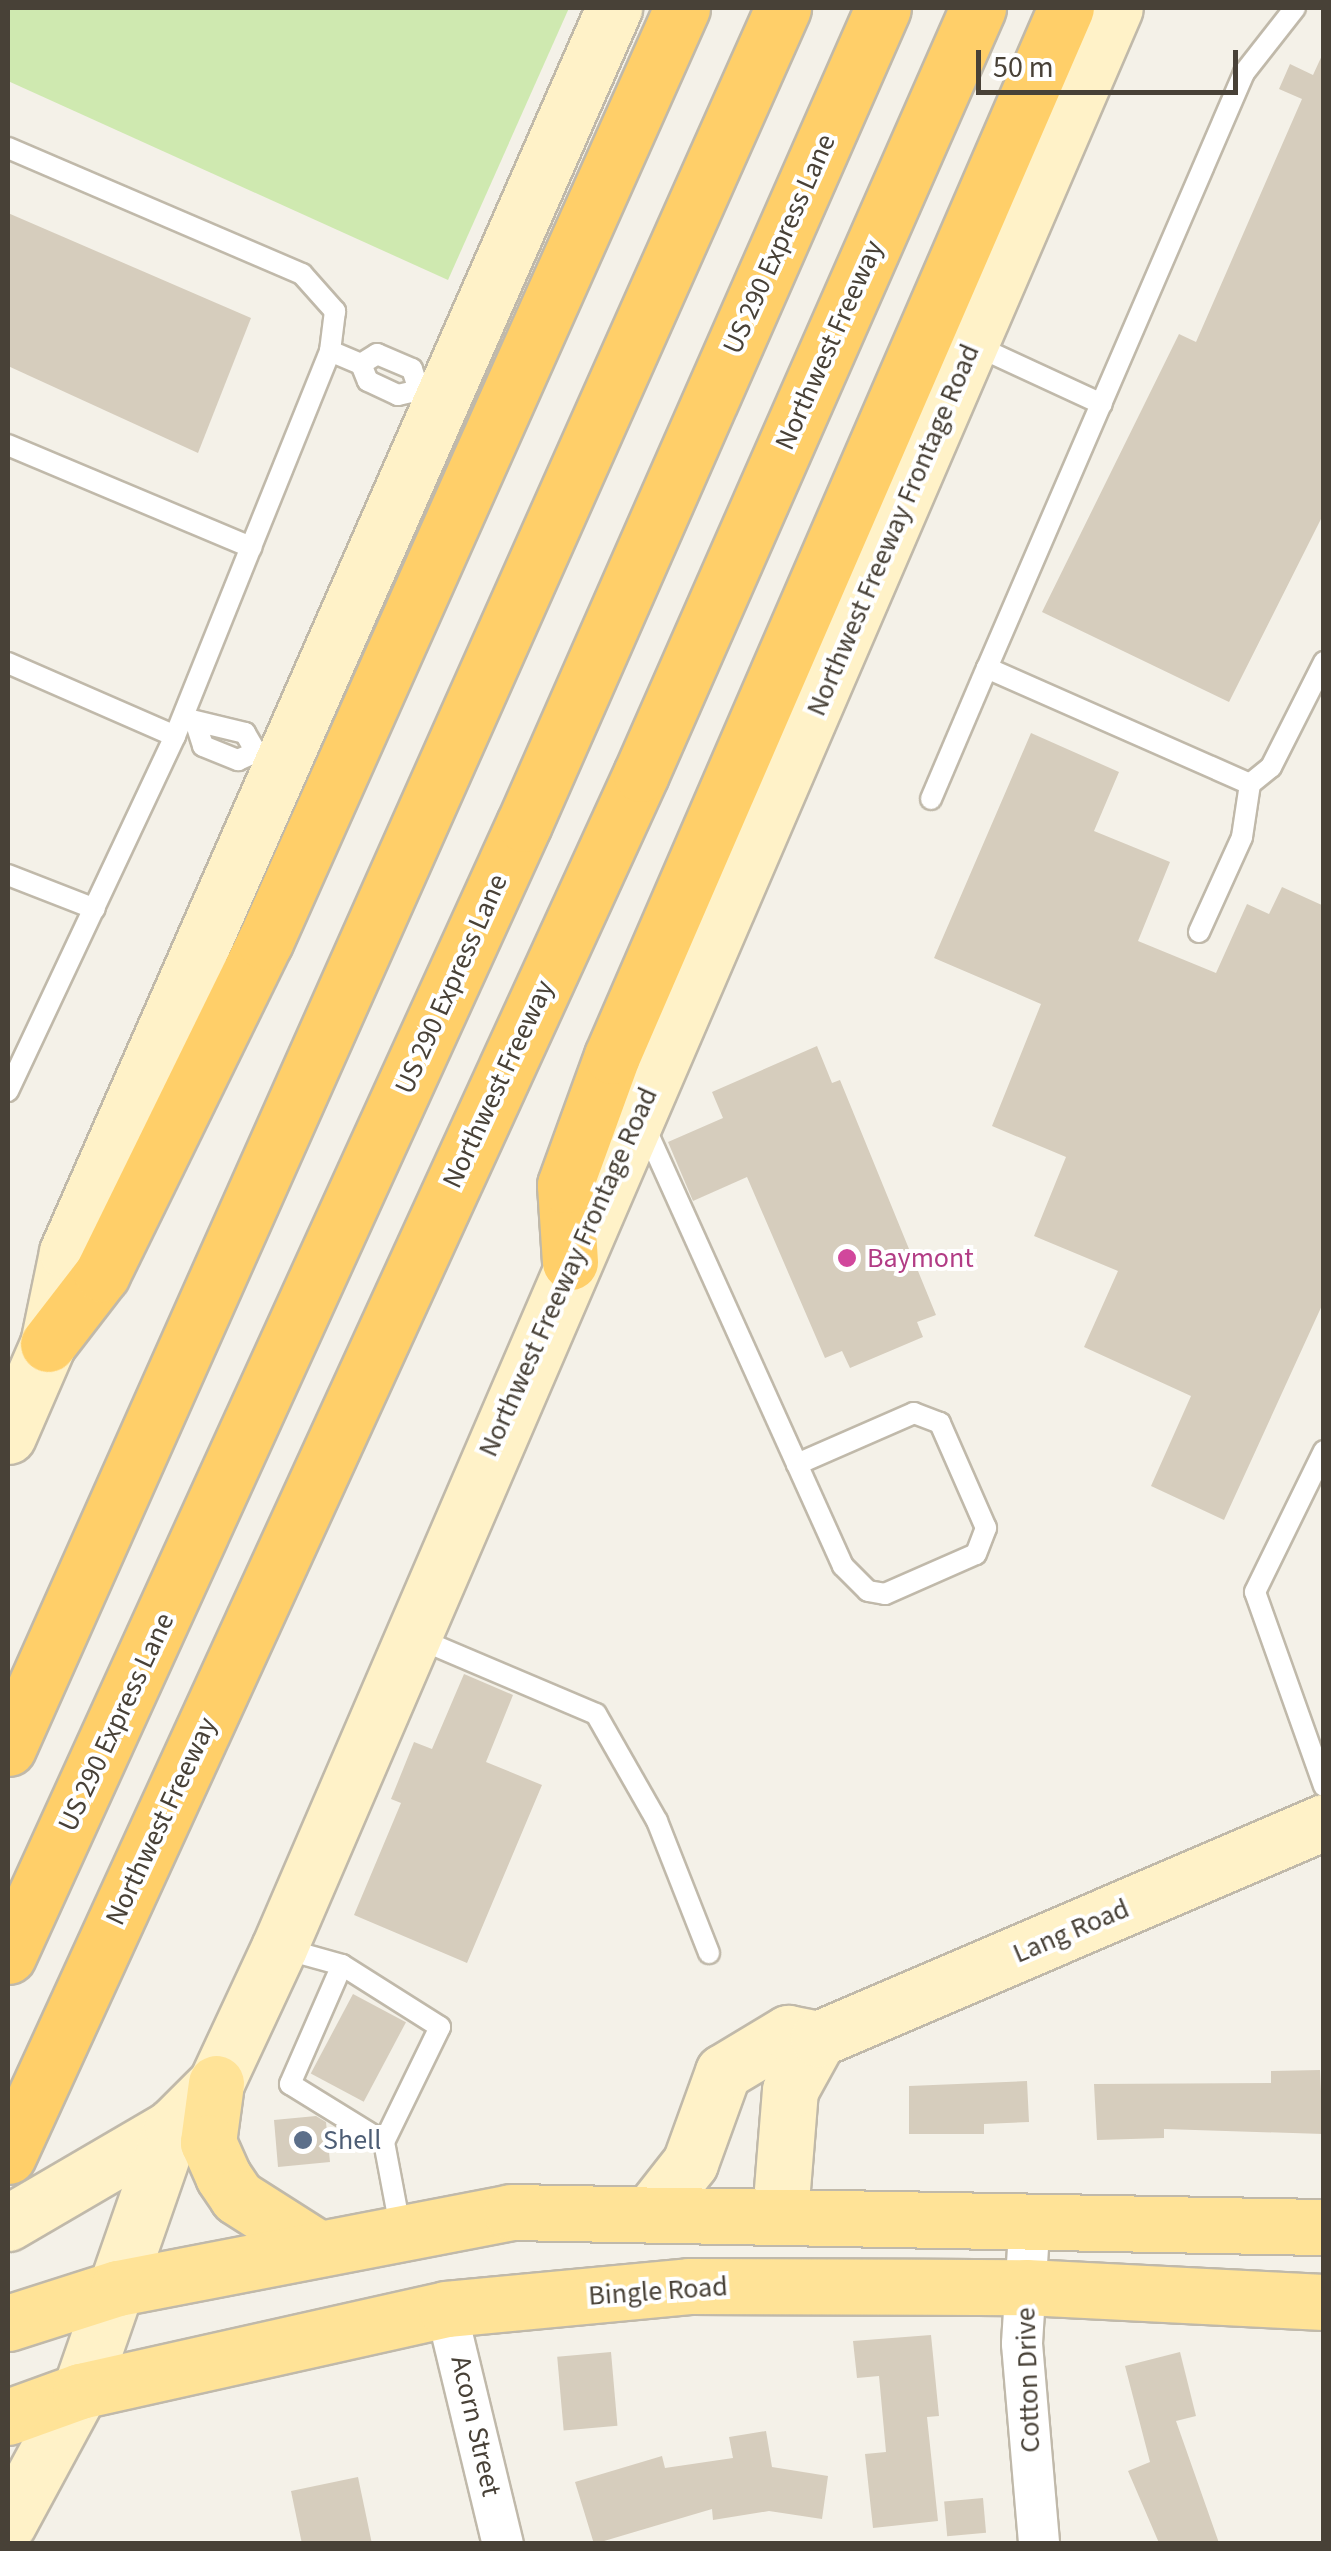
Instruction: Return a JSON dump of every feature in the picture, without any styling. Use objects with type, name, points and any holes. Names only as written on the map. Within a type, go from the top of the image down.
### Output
[{"type":"highway","points":[[48,1344],[102,1274],[265,942],[682,8]]},
{"type":"highway","points":[[8,1748],[783,8]]},
{"type":"highway","name":"US 290 Express Lane","points":[[8,1956],[524,824],[883,8]]},
{"type":"highway","name":"Northwest Freeway","points":[[8,2156],[641,774],[978,8]]},
{"type":"highway","points":[[570,1262],[564,1185],[612,1056],[1066,8]]},
{"type":"main road","points":[[10,1422],[48,1344],[67,1252],[267,757],[430,395],[614,8]]},
{"type":"main road","name":"Northwest Freeway Frontage Road","points":[[8,2524],[80,2390],[172,2127],[216,2083],[280,1948],[570,1262],[639,1112],[1115,8]]},
{"type":"main road","name":"Lang Road","points":[[652,2210],[690,2162],[723,2072],[788,2033],[818,2040],[1324,1822]]},
{"type":"main road","points":[[780,2214],[790,2090],[818,2040]]},
{"type":"main road","points":[[216,2083],[208,2142],[223,2176],[237,2196],[318,2248]]},
{"type":"main road","points":[[8,2223],[172,2127]]},
{"type":"main road","points":[[8,2323],[118,2288],[511,2212],[652,2210],[1030,2216],[1324,2227]]},
{"type":"main road","points":[[464,2307],[718,2248],[780,2214]]},
{"type":"main road","name":"Bingle Road","points":[[8,2418],[80,2390],[464,2307],[688,2286],[1026,2287],[1324,2302]]},
{"type":"street","name":"Cotton Drive","points":[[1030,2216],[1022,2344],[1039,2544]]},
{"type":"street","name":"Acorn Street","points":[[464,2307],[503,2544]]},
{"type":"lane","points":[[930,799],[1244,73],[1295,8]]},
{"type":"lane","points":[[8,148],[302,274],[335,311],[330,352],[251,547],[185,726],[8,1089]]},
{"type":"lane","points":[[971,344],[1102,404]]},
{"type":"lane","points":[[330,352],[361,364],[377,354],[412,370],[430,395]]},
{"type":"lane","points":[[8,446],[251,547]]},
{"type":"lane","points":[[1200,932],[1242,836],[1250,784],[1271,766],[1324,662]]},
{"type":"lane","points":[[8,663],[185,726],[209,719],[246,732],[267,757]]},
{"type":"lane","points":[[988,668],[1250,784]]},
{"type":"lane","points":[[8,874],[95,909]]},
{"type":"lane","points":[[639,1112],[796,1464],[842,1566],[868,1590],[885,1594],[976,1554],[986,1528],[940,1423],[914,1413],[796,1464]]},
{"type":"lane","points":[[1324,1450],[1255,1592],[1324,1786]]},
{"type":"lane","points":[[411,1636],[596,1714],[657,1821],[709,1953]]},
{"type":"lane","points":[[280,1948],[342,1964],[440,2027],[384,2142],[402,2234]]},
{"type":"lane","points":[[342,1964],[290,2084],[384,2142]]},
{"type":"green space","points":[[8,8],[569,8],[448,280],[8,81]]},
{"type":"building","points":[[1324,51],[1324,513],[1229,702],[1042,612],[1179,334],[1196,342],[1302,99],[1279,89],[1290,64],[1313,75]]},
{"type":"building","points":[[8,213],[251,318],[198,453],[8,366]]},
{"type":"building","points":[[1031,733],[1119,772],[1094,831],[1170,862],[1138,941],[1216,973],[1247,904],[1269,914],[1282,887],[1324,906],[1324,1301],[1224,1520],[1151,1486],[1191,1396],[1084,1347],[1118,1271],[1034,1236],[1066,1157],[992,1126],[1041,1004],[934,958]]},
{"type":"building","name":"Baymont","points":[[817,1046],[832,1083],[840,1080],[936,1315],[917,1322],[923,1337],[850,1368],[842,1351],[825,1358],[747,1177],[693,1201],[668,1142],[723,1118],[712,1092]]},
{"type":"building","points":[[464,1674],[513,1695],[486,1762],[542,1785],[467,1963],[354,1915],[401,1803],[391,1799],[414,1742],[432,1749]]},
{"type":"building","points":[[353,1994],[406,2022],[364,2102],[311,2073]]},
{"type":"building","points":[[1320,2070],[1323,2134],[1164,2129],[1164,2138],[1097,2140],[1094,2084],[1271,2083],[1271,2071]]},
{"type":"building","points":[[1027,2081],[1029,2122],[984,2124],[984,2134],[909,2134],[909,2086]]},
{"type":"building","points":[[316,2116],[326,2122],[330,2162],[278,2167],[274,2120]]},
{"type":"building","points":[[931,2335],[939,2416],[927,2417],[938,2521],[873,2528],[865,2454],[886,2452],[879,2376],[857,2378],[853,2341]]},
{"type":"building","points":[[611,2352],[617,2426],[564,2430],[557,2357]]},
{"type":"building","points":[[1180,2352],[1196,2416],[1176,2421],[1219,2543],[1159,2543],[1128,2471],[1150,2462],[1125,2366]]},
{"type":"building","points":[[766,2431],[772,2467],[828,2476],[822,2519],[769,2511],[713,2520],[712,2509],[594,2544],[575,2482],[662,2456],[665,2468],[733,2458],[729,2437]]},
{"type":"building","points":[[358,2477],[372,2544],[302,2544],[291,2491]]},
{"type":"building","points":[[983,2498],[986,2533],[947,2536],[944,2501]]},
{"type":"place","name":"Baymont","points":[[847,1258]]},
{"type":"place","name":"Shell","points":[[303,2140]]}]
